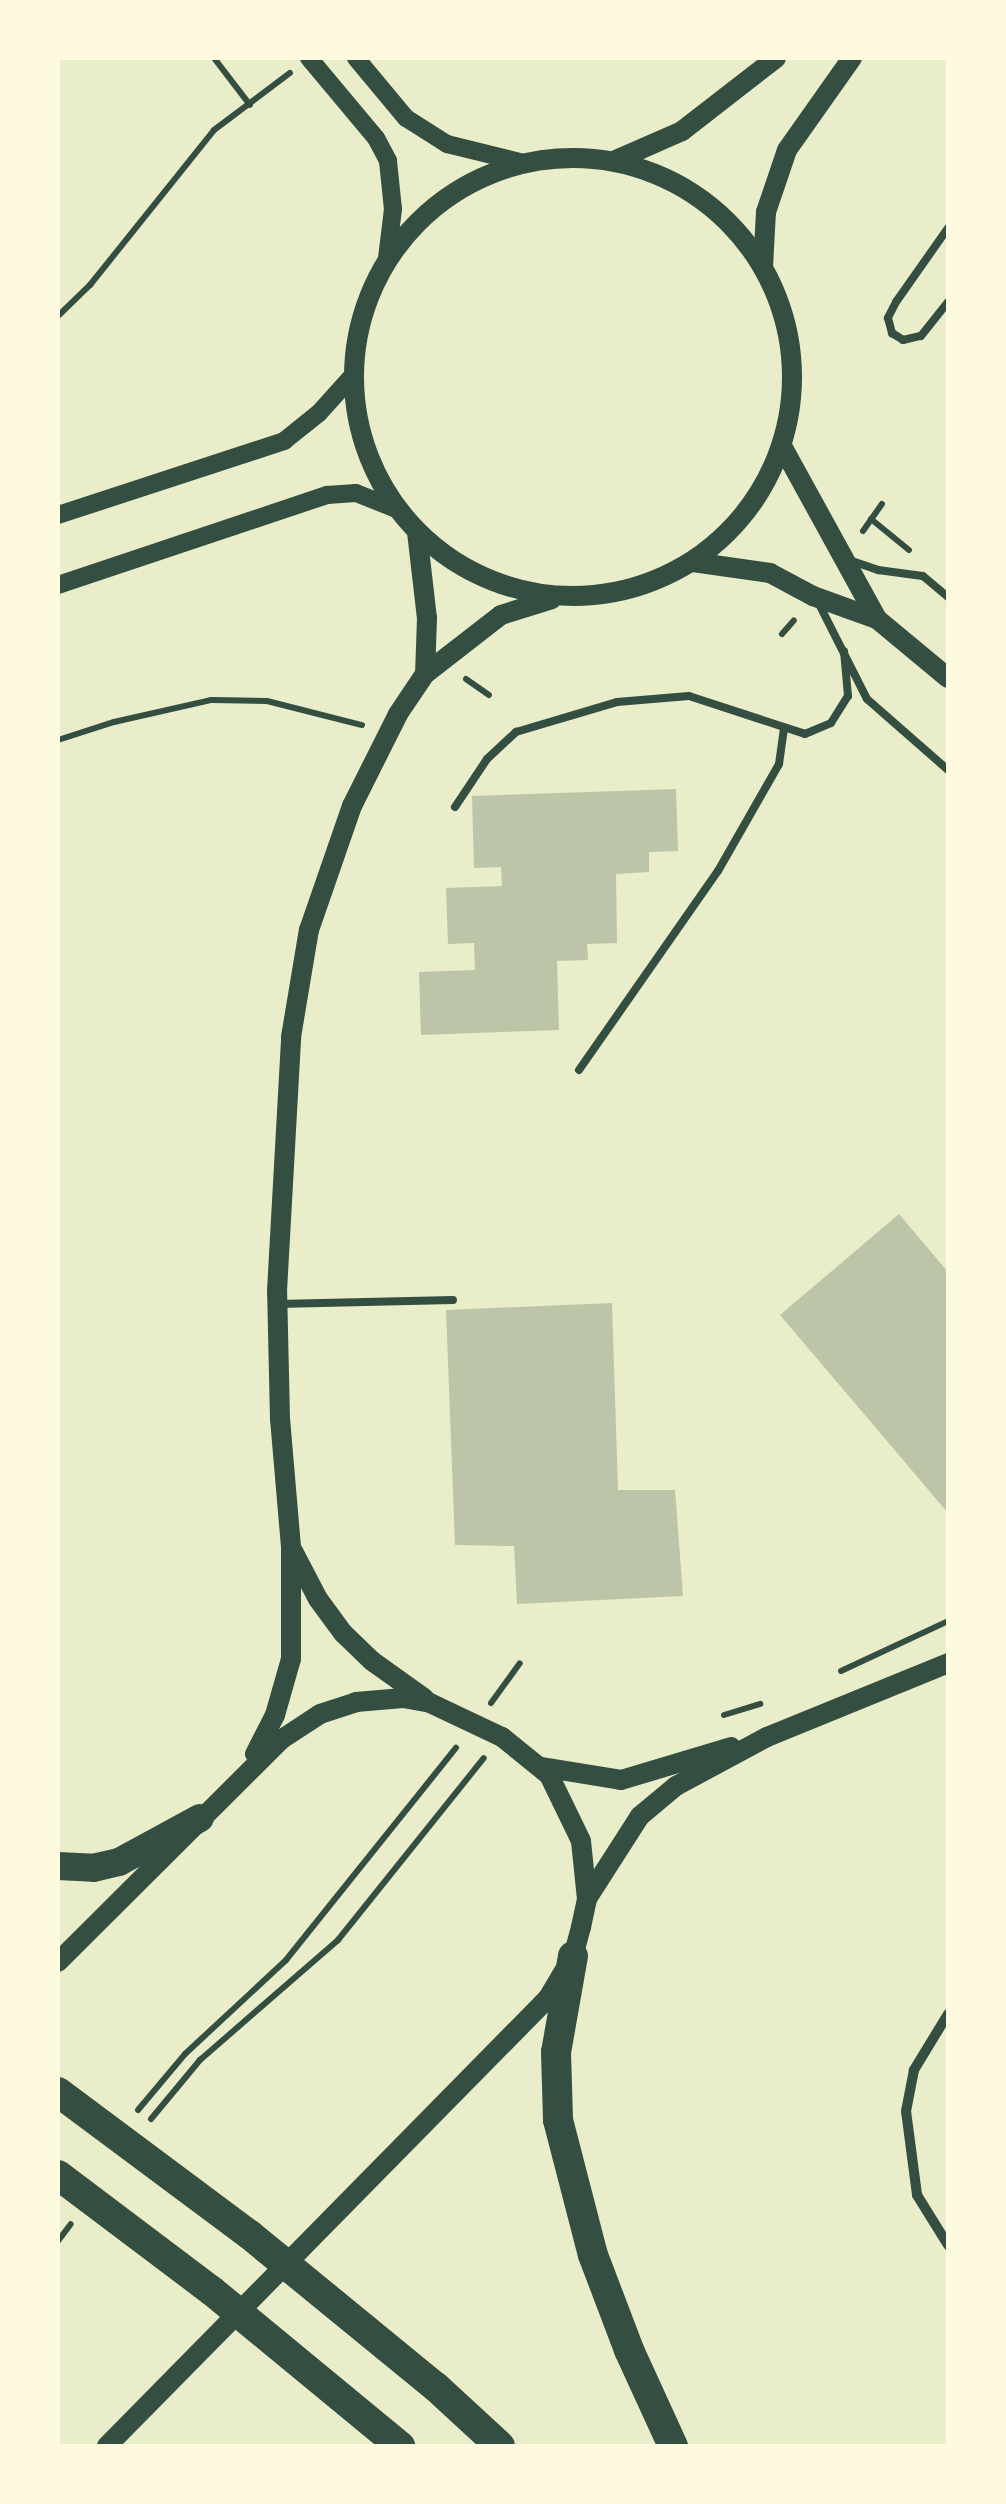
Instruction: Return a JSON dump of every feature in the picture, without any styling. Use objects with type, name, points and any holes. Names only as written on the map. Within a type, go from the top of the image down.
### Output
[{"type":"highway","points":[[58,1866],[93,1868],[120,1862],[200,1818]]},
{"type":"highway","points":[[573,1956],[556,2052],[558,2120],[593,2255],[629,2350],[673,2446]]},
{"type":"highway","points":[[58,2092],[250,2234],[436,2387],[500,2446]]},
{"type":"highway","points":[[58,2175],[212,2291],[395,2442]]},
{"type":"main road","points":[[616,160],[682,131],[776,58]]},
{"type":"main road","points":[[763,266],[766,212],[787,150],[852,58]]},
{"type":"main road","points":[[247,1769],[275,1716],[291,1659],[291,1548],[280,1419],[278,1304],[290,1055],[309,930],[352,806],[398,714],[425,674],[501,615],[558,597],[639,588],[693,562],[723,538],[745,513],[782,446],[791,396],[792,354],[783,313],[763,266],[734,226],[699,196],[660,174],[616,160],[573,156],[524,163],[487,174],[446,196],[412,226],[387,258],[366,303],[354,373],[354,400],[365,444],[394,508],[418,532],[480,576],[518,590],[558,597]]},
{"type":"main road","points":[[782,446],[876,619]]},
{"type":"main road","points":[[418,532],[428,618],[425,674]]},
{"type":"main road","points":[[693,562],[770,574],[813,596],[876,619],[948,678]]},
{"type":"main road","points":[[291,1548],[318,1599],[343,1634],[372,1661],[430,1702],[502,1737],[542,1767],[565,1799],[581,1841],[587,1899]]},
{"type":"main road","points":[[107,2446],[548,1998],[573,1956],[587,1899],[640,1816],[676,1786],[767,1738],[948,1664]]},
{"type":"main road","points":[[58,1962],[247,1769],[320,1714],[380,1699],[430,1702]]},
{"type":"main road","points":[[542,1767],[621,1780],[767,1738]]},
{"type":"street","points":[[310,58],[376,138],[388,160],[393,209],[387,258]]},
{"type":"street","points":[[356,58],[406,118],[447,144],[524,163]]},
{"type":"street","points":[[58,514],[284,441],[319,413],[354,373]]},
{"type":"street","points":[[58,584],[327,495],[356,494],[394,508]]},
{"type":"street","points":[[948,2014],[914,2070],[906,2111],[917,2195],[948,2245]]},
{"type":"lane","points":[[948,228],[896,302],[888,318],[892,333],[903,340],[921,336],[948,302]]},
{"type":"lane","points":[[842,558],[878,570],[923,576],[948,597]]},
{"type":"lane","points":[[813,596],[867,699],[948,770]]},
{"type":"lane","points":[[455,807],[487,759],[516,732],[583,710],[689,696],[724,704],[805,734],[831,723],[848,696],[844,651]]},
{"type":"lane","points":[[579,1070],[718,871],[779,764],[784,728]]},
{"type":"lane","points":[[278,1304],[454,1300]]},
{"type":"path","points":[[214,58],[250,104]]},
{"type":"path","points":[[58,316],[90,285],[186,159],[214,130],[310,58]]},
{"type":"path","points":[[872,520],[882,504]]},
{"type":"path","points":[[58,740],[114,722],[212,700],[267,701],[362,724]]},
{"type":"path","points":[[834,1674],[948,1621]]},
{"type":"path","points":[[134,2114],[185,2054],[286,1960],[520,1664]]},
{"type":"path","points":[[719,1717],[768,1702]]},
{"type":"path","points":[[141,2133],[200,2060],[338,1940],[502,1737]]},
{"type":"path","points":[[58,2241],[81,2210]]},
{"type":"building","points":[[676,789],[678,851],[649,852],[649,872],[616,874],[617,943],[587,944],[588,960],[557,961],[559,1030],[421,1035],[419,972],[475,970],[474,943],[448,944],[446,888],[502,886],[501,867],[474,868],[472,796]]},
{"type":"building","points":[[899,1214],[948,1272],[948,1513],[780,1315]]},
{"type":"building","points":[[612,1303],[618,1490],[675,1490],[683,1596],[517,1604],[514,1546],[455,1545],[446,1310]]}]
